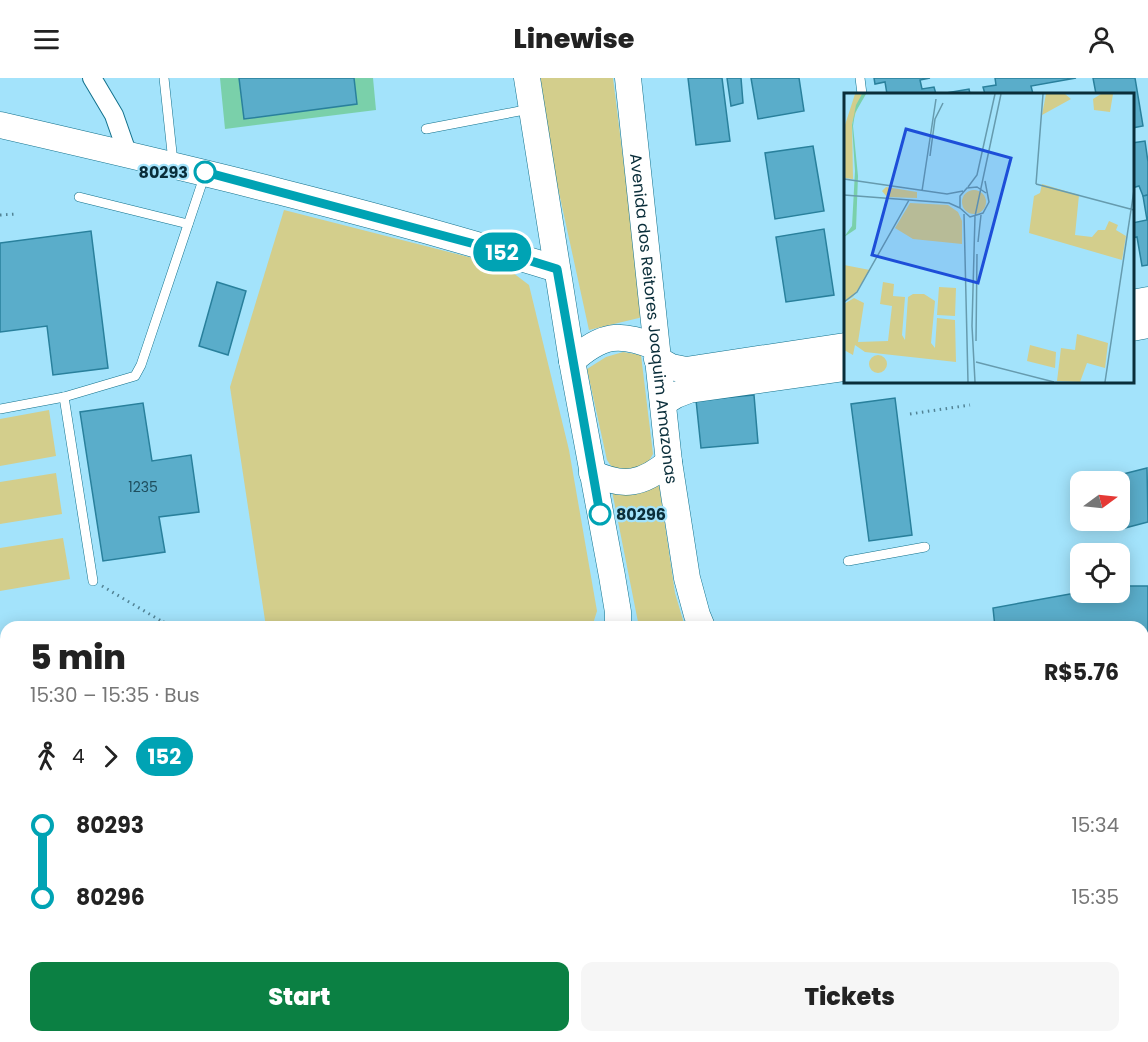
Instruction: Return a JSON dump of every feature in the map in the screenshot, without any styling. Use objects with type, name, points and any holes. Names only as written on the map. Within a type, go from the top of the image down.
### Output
[{"type":"street","points":[[92,78],[114,115],[128,155]]},
{"type":"street","points":[[527,78],[572,361],[612,576],[617,621]]},
{"type":"street","name":"Avenida dos Reitores Joaquim Amazonas","points":[[628,78],[669,462],[687,578],[700,621]]},
{"type":"street","points":[[0,125],[205,172],[482,246],[557,269]]},
{"type":"street","points":[[1133,303],[1148,300]]},
{"type":"street","points":[[1133,328],[1148,325]]},
{"type":"street","points":[[572,361],[589,345],[611,338],[634,338],[656,353],[670,367],[686,370],[844,346]]},
{"type":"street","points":[[663,403],[689,390],[844,368]]},
{"type":"street","points":[[592,473],[607,481],[641,480],[656,473],[669,462]]},
{"type":"lane","points":[[164,78],[173,165]]},
{"type":"lane","points":[[860,78],[862,93]]},
{"type":"lane","points":[[426,129],[532,108]]},
{"type":"lane","points":[[0,409],[64,398],[135,375],[141,365],[205,172]]},
{"type":"lane","points":[[80,197],[188,224]]},
{"type":"lane","points":[[64,398],[93,581]]},
{"type":"lane","points":[[848,561],[925,547]]},
{"type":"path","points":[[0,215],[16,214]]},
{"type":"path","points":[[910,414],[970,405]]},
{"type":"path","points":[[93,581],[161,621]]},
{"type":"shaded area","points":[[220,78],[239,78],[244,119],[357,104],[354,78],[373,78],[376,110],[225,129]]},
{"type":"shaded area","points":[[534,78],[613,78],[643,317],[589,330]]},
{"type":"shaded area","points":[[284,210],[504,266],[529,285],[569,450],[597,611],[594,621],[265,621],[230,387]]},
{"type":"shaded area","points":[[623,352],[641,355],[653,454],[644,469],[628,473],[619,472],[607,460],[587,369],[606,357]]},
{"type":"shaded area","points":[[49,410],[56,456],[0,466],[0,419]]},
{"type":"shaded area","points":[[56,473],[62,514],[0,524],[0,482]]},
{"type":"shaded area","points":[[658,477],[675,593],[683,621],[638,621],[611,486]]},
{"type":"shaded area","points":[[63,538],[70,579],[0,591],[0,548]]},
{"type":"building","points":[[239,78],[354,78],[357,104],[244,119]]},
{"type":"building","points":[[688,78],[722,78],[730,141],[696,145]]},
{"type":"building","points":[[727,78],[741,78],[743,103],[731,106]]},
{"type":"building","points":[[751,78],[799,78],[804,111],[758,119]]},
{"type":"building","points":[[874,78],[930,78],[920,80],[922,89],[934,87],[936,93],[887,93],[885,82],[875,84]]},
{"type":"building","points":[[995,78],[1076,78],[1031,86],[1033,93],[985,93],[983,87],[996,85]]},
{"type":"building","points":[[1093,78],[1135,78],[1143,126],[1133,128],[1133,93],[1096,93]]},
{"type":"building","points":[[969,89],[970,93],[946,93]]},
{"type":"building","points":[[1145,141],[1148,162],[1148,195],[1143,196],[1139,186],[1133,188],[1133,143]]},
{"type":"building","points":[[813,146],[824,211],[775,219],[765,153]]},
{"type":"building","points":[[1148,195],[1148,265],[1142,266],[1137,237],[1133,238],[1133,223],[1147,220],[1143,196]]},
{"type":"building","points":[[824,229],[834,295],[786,302],[776,237]]},
{"type":"building","points":[[91,231],[108,368],[53,375],[47,326],[0,332],[0,243]]},
{"type":"building","points":[[217,282],[246,291],[228,355],[199,346]]},
{"type":"building","points":[[754,395],[758,443],[701,448],[696,400]]},
{"type":"building","points":[[895,398],[912,535],[869,541],[851,404]]},
{"type":"building","points":[[143,403],[152,461],[191,455],[199,512],[159,517],[165,552],[103,561],[80,412]]},
{"type":"building","points":[[1147,468],[1148,522],[1130,527],[1130,472]]},
{"type":"building","points":[[1130,586],[1148,586],[1148,621],[994,621],[993,608],[1070,594],[1070,603],[1130,603]]},
{"type":"bus line","name":"152","points":[[205,172],[482,246],[557,269],[600,514]]},
{"type":"place","name":"80293","points":[[205,172]]},
{"type":"place","name":"80296","points":[[600,514]]}]
